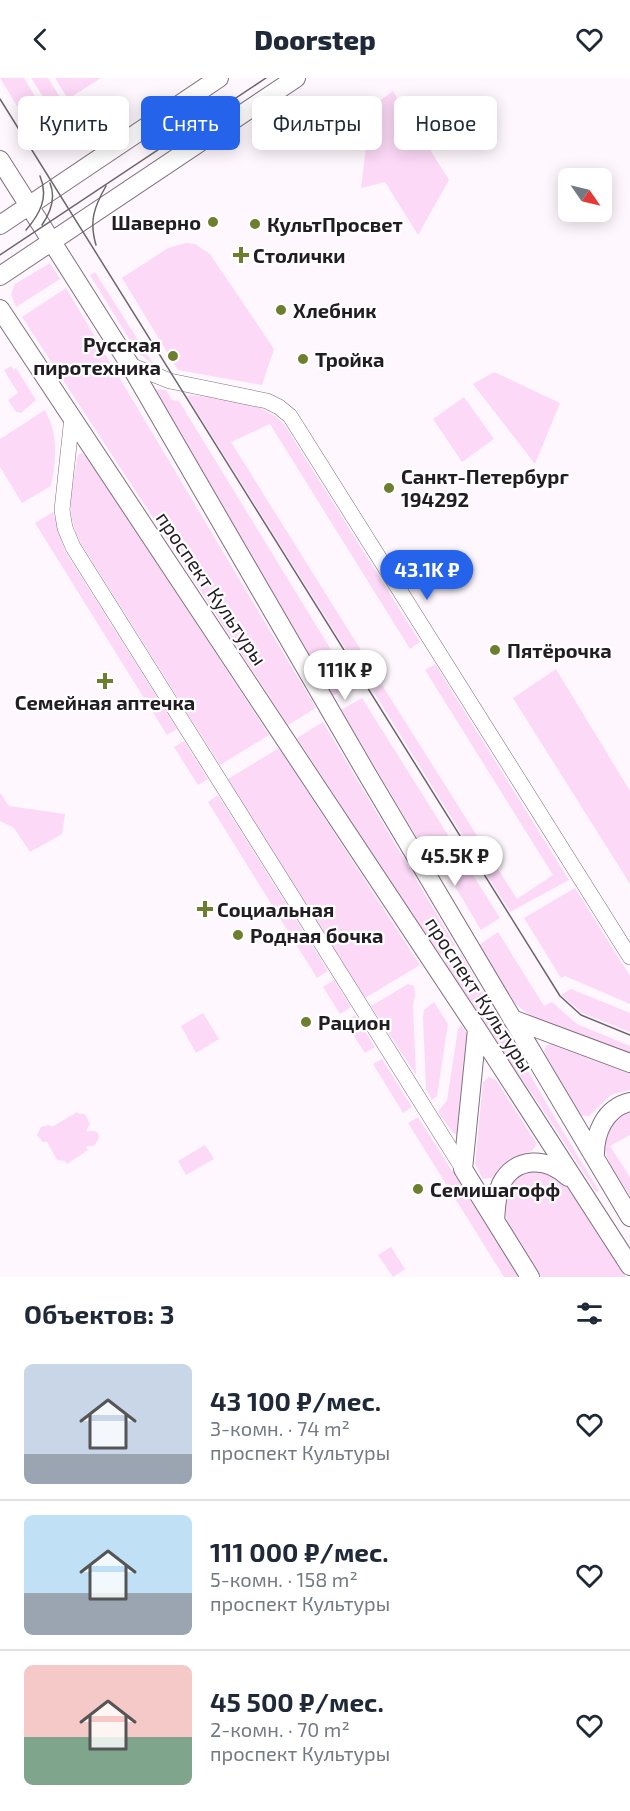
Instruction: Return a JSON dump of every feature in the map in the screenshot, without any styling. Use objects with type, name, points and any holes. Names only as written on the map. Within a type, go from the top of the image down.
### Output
[{"type":"main road","points":[[0,225],[219,78]]},
{"type":"main road","points":[[0,276],[296,78]]},
{"type":"main road","name":"проспект Культуры","points":[[0,160],[130,364],[291,645],[630,1217]]},
{"type":"main road","name":"проспект Культуры","points":[[0,309],[477,1029],[630,1266]]},
{"type":"main road","points":[[512,1019],[630,1063]]},
{"type":"main road","points":[[477,1029],[463,1169],[530,1277]]},
{"type":"main road","points":[[595,1158],[596,1140],[601,1125],[610,1112],[630,1102]]},
{"type":"main road","points":[[495,1221],[502,1182],[526,1162],[534,1161],[558,1168],[583,1193]]},
{"type":"street","points":[[130,364],[170,381],[267,401],[290,416],[630,957]]},
{"type":"street","points":[[72,417],[62,510],[65,528],[73,547],[463,1169]]},
{"type":"shaded area","points":[[0,78],[24,78],[35,96],[18,96],[18,108]]},
{"type":"shaded area","points":[[31,78],[48,78],[59,96],[43,96]]},
{"type":"shaded area","points":[[55,78],[101,78],[73,96],[66,96]]},
{"type":"shaded area","points":[[393,91],[396,96],[394,96],[394,150],[430,150],[449,180],[418,235],[385,182],[361,188],[366,150],[382,150],[382,99]]},
{"type":"shaded area","points":[[186,243],[195,244],[210,254],[274,349],[262,385],[178,370],[122,278],[168,248]]},
{"type":"shaded area","points":[[50,263],[60,279],[16,307],[11,294],[15,284]]},
{"type":"shaded area","points":[[95,272],[154,365],[137,352],[90,275]]},
{"type":"shaded area","points":[[66,288],[316,708],[288,725],[22,317]]},
{"type":"shaded area","points":[[11,366],[14,370],[16,368],[36,400],[21,413],[16,412],[8,400],[18,393],[4,370]]},
{"type":"shaded area","points":[[494,372],[560,403],[535,464],[473,384]]},
{"type":"shaded area","points":[[152,389],[166,390],[172,400],[179,401],[352,684],[333,696]]},
{"type":"shaded area","points":[[187,396],[229,399],[253,405],[264,409],[284,424],[420,642],[410,649],[270,424],[231,442],[374,671],[363,677]]},
{"type":"shaded area","points":[[464,397],[494,439],[462,462],[433,419]]},
{"type":"shaded area","points":[[45,410],[53,429],[55,447],[51,486],[22,503],[0,467],[0,439]]},
{"type":"shaded area","points":[[81,453],[88,458],[269,735],[220,765],[75,531],[71,501],[77,459]]},
{"type":"shaded area","points":[[53,512],[65,551],[177,729],[167,735],[35,523]]},
{"type":"shaded area","points":[[435,664],[569,880],[510,912],[373,691],[382,685],[517,899],[553,875],[425,670]]},
{"type":"shaded area","points":[[556,669],[630,791],[630,884],[513,698]]},
{"type":"shaded area","points":[[362,698],[500,918],[481,930],[444,868],[437,871],[341,710]]},
{"type":"shaded area","points":[[323,722],[455,945],[438,955],[297,738]]},
{"type":"shaded area","points":[[184,741],[208,779],[198,785],[174,747]]},
{"type":"shaded area","points":[[279,748],[420,965],[365,998],[228,779]]},
{"type":"shaded area","points":[[0,793],[9,806],[65,814],[62,834],[30,852],[14,828],[0,821]]},
{"type":"shaded area","points":[[218,795],[328,971],[317,978],[208,802]]},
{"type":"shaded area","points":[[575,888],[630,976],[630,1004],[565,976],[561,978],[524,918]]},
{"type":"shaded area","points":[[498,932],[544,1006],[552,1002],[577,1024],[630,1046],[630,1054],[534,1019],[511,1000],[479,945]]},
{"type":"shaded area","points":[[461,954],[599,1191],[596,1192],[443,964]]},
{"type":"shaded area","points":[[334,980],[351,1007],[340,1014],[323,987]]},
{"type":"shaded area","points":[[408,984],[414,986],[415,996],[413,1005],[416,1075],[371,1006]]},
{"type":"shaded area","points":[[571,989],[630,1013],[630,1032],[582,1013],[561,995]]},
{"type":"shaded area","points":[[434,1002],[448,1024],[437,1096],[432,1100],[426,1089],[423,1017],[424,1010]]},
{"type":"shaded area","points":[[203,1013],[219,1039],[196,1053],[181,1026]]},
{"type":"shaded area","points":[[355,1015],[375,1047],[365,1053],[345,1022]]},
{"type":"shaded area","points":[[461,1025],[467,1034],[469,1044],[458,1135],[453,1133],[438,1112],[447,1100],[458,1029]]},
{"type":"shaded area","points":[[553,1042],[630,1070],[630,1090],[611,1095],[589,1116],[579,1115],[544,1052],[546,1046]]},
{"type":"shaded area","points":[[382,1059],[412,1107],[403,1113],[373,1064]]},
{"type":"shaded area","points":[[489,1077],[496,1080],[537,1144],[532,1151],[519,1155],[492,1178],[483,1179],[475,1164],[483,1082]]},
{"type":"shaded area","points":[[630,1109],[630,1135],[610,1146],[630,1177],[630,1196],[614,1172],[604,1144],[610,1123]]},
{"type":"shaded area","points":[[77,1112],[85,1114],[90,1124],[86,1131],[98,1133],[99,1138],[94,1146],[86,1146],[88,1150],[67,1164],[65,1161],[57,1160],[47,1142],[43,1142],[37,1135],[41,1127],[49,1125],[52,1127]]},
{"type":"shaded area","points":[[418,1117],[519,1277],[504,1277],[408,1123]]},
{"type":"shaded area","points":[[205,1145],[214,1159],[186,1175],[178,1161]]},
{"type":"shaded area","points":[[534,1171],[550,1174],[567,1187],[626,1277],[541,1277],[514,1234],[504,1203],[506,1190],[516,1179]]},
{"type":"shaded area","points":[[391,1247],[405,1269],[393,1277],[378,1255]]},
{"type":"tram line","points":[[0,255],[266,78]]},
{"type":"tram line","points":[[0,99],[560,996],[581,1015],[630,1035]]},
{"type":"tram line","points":[[26,230],[42,205],[44,191],[40,176]]},
{"type":"tram line","points":[[42,225],[52,205],[53,194],[50,183]]},
{"type":"tram line","points":[[96,245],[93,229],[94,214],[106,186]]},
{"type":"place","name":"Шаверно","points":[[213,222]]},
{"type":"place","name":"КультПросвет","points":[[255,224]]},
{"type":"place","name":"Столички","points":[[241,255]]},
{"type":"place","name":"Хлебник","points":[[281,310]]},
{"type":"place","name":"Русская пиротехника","points":[[173,356]]},
{"type":"place","name":"Тройка","points":[[303,359]]},
{"type":"place","name":"Санкт-Петербург 194292","points":[[389,488]]},
{"type":"place","name":"Пятёрочка","points":[[495,650]]},
{"type":"place","name":"Семейная аптечка","points":[[105,681]]},
{"type":"place","name":"Социальная","points":[[205,909]]},
{"type":"place","name":"Родная бочка","points":[[238,935]]},
{"type":"place","name":"Рацион","points":[[306,1022]]},
{"type":"place","name":"Семишагофф","points":[[418,1189]]}]
